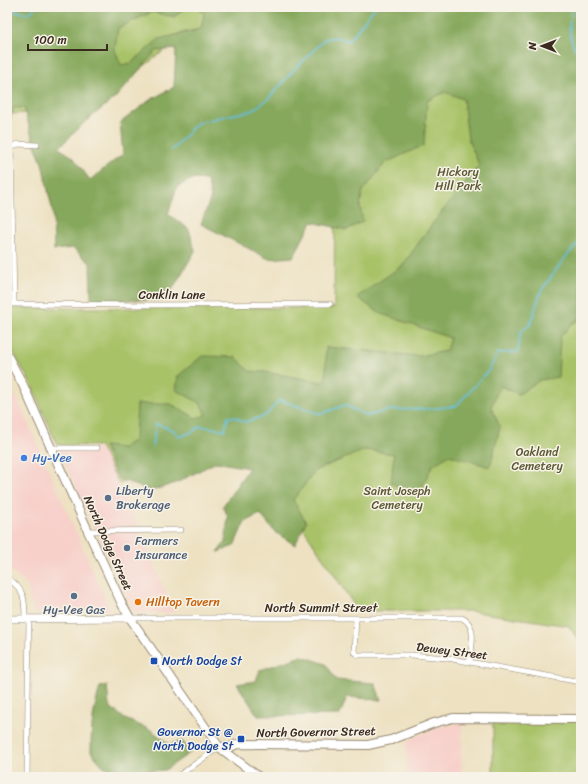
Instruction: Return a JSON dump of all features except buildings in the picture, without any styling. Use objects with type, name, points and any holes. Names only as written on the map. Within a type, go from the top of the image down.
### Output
[{"type":"main road","name":"North Dodge Street","points":[[7,355],[23,385],[88,531],[130,618],[219,747],[259,777]]},
{"type":"main road","name":"North Governor Street","points":[[219,747],[231,747],[237,744],[368,745],[391,740],[434,723],[453,718],[581,719]]},
{"type":"main road","points":[[212,736],[237,744],[234,752],[237,760]]},
{"type":"street","points":[[14,303],[11,148],[18,144],[37,145]]},
{"type":"street","name":"Conklin Lane","points":[[7,304],[154,306],[330,304]]},
{"type":"street","points":[[52,448],[97,448]]},
{"type":"street","points":[[88,531],[181,530]]},
{"type":"street","points":[[7,578],[16,584],[22,592],[27,619],[27,777]]},
{"type":"street","points":[[7,620],[130,618]]},
{"type":"street","name":"North Summit Street","points":[[130,618],[462,618],[468,621],[472,629],[470,662]]},
{"type":"street","name":"Dewey Street","points":[[356,618],[354,652],[358,655],[420,656],[470,662],[581,682]]},
{"type":"street","name":"North Governor Street","points":[[177,777],[219,747]]},
{"type":"street","points":[[7,777],[39,777]]},
{"type":"shaded area","points":[[7,384],[18,400],[110,610],[34,613],[27,585],[7,568]]},
{"type":"shaded area","points":[[58,449],[102,449],[119,484],[175,613],[134,613]]},
{"type":"shaded area","points":[[462,723],[461,777],[407,777],[407,740],[439,727]]},
{"type":"green space","points":[[7,7],[179,7],[179,12],[186,7],[198,7],[204,14],[201,29],[179,33],[179,39],[68,125],[34,113],[7,114]]},
{"type":"green space","points":[[7,7],[186,7],[174,17],[152,12],[118,28],[115,50],[121,65],[131,63],[159,39],[201,29],[204,14],[198,7],[581,7],[581,315],[579,320],[572,324],[560,337],[558,377],[540,380],[519,394],[500,386],[491,407],[500,427],[490,467],[449,455],[432,466],[418,496],[391,483],[394,454],[365,450],[316,470],[293,500],[306,522],[295,545],[275,532],[260,514],[244,523],[234,546],[218,552],[225,542],[228,517],[223,506],[249,468],[216,462],[176,483],[150,491],[118,478],[104,446],[122,448],[135,440],[137,404],[171,404],[196,418],[206,415],[200,403],[176,390],[178,376],[202,356],[236,357],[249,371],[265,372],[322,382],[326,377],[326,347],[419,356],[446,351],[450,338],[379,313],[357,297],[403,265],[433,223],[479,165],[468,139],[463,99],[445,92],[427,101],[424,145],[385,163],[363,191],[360,206],[363,221],[347,230],[312,222],[293,257],[269,259],[201,224],[211,197],[207,180],[192,179],[177,187],[168,214],[189,229],[195,251],[166,300],[91,300],[90,263],[73,248],[54,250],[53,213],[42,163],[33,140],[24,108],[14,108],[7,128]],"holes":[[[176,49],[174,87],[150,100],[120,123],[123,154],[90,180],[73,157],[59,148],[85,122],[115,98],[156,51]]]},
{"type":"green space","points":[[581,7],[581,644],[569,626],[470,611],[358,611],[286,502],[319,443],[206,448],[119,484],[100,446],[57,445],[30,382],[8,343],[8,308],[334,308],[336,55]]},
{"type":"green space","points":[[302,656],[326,664],[336,680],[375,683],[381,700],[347,697],[340,715],[258,716],[237,684],[256,681],[260,670]]},
{"type":"green space","points":[[107,685],[109,706],[125,719],[151,730],[169,744],[182,741],[191,752],[165,770],[121,773],[103,766],[91,752],[91,735],[94,712],[100,687]]},
{"type":"green space","points":[[581,719],[581,777],[493,777],[493,722]]},
{"type":"waterway","points":[[7,9],[29,14],[35,7]]},
{"type":"waterway","points":[[352,37],[375,7]]},
{"type":"waterway","points":[[571,7],[571,16]]},
{"type":"waterway","points":[[570,20],[571,40],[575,49],[581,56]]},
{"type":"waterway","points":[[172,150],[197,123],[251,111],[268,99],[325,39],[335,37],[349,41],[350,39]]},
{"type":"waterway","points":[[152,447],[156,424],[173,430],[180,437],[194,431],[200,426],[225,430],[228,417],[235,417],[245,422],[265,416],[280,400],[321,414],[345,405],[367,416],[390,410],[428,409],[456,406],[489,370],[498,353],[518,352],[521,331],[530,325],[541,291],[564,259],[581,240]]},
{"type":"place","name":"Hy-Vee","points":[[24,458]]},
{"type":"place","name":"Liberty Brokerage","points":[[108,498]]},
{"type":"place","name":"Farmers Insurance","points":[[127,548]]},
{"type":"place","name":"Hy-Vee Gas","points":[[74,596]]},
{"type":"place","name":"Hilltop Tavern","points":[[138,602]]},
{"type":"place","name":"North Dodge St","points":[[154,661]]},
{"type":"place","name":"Governor St @ North Dodge St","points":[[241,739]]},
{"type":"park label","name":"Hickory Hill Park","points":[[458,179]]},
{"type":"park label","name":"Oakland Cemetery","points":[[537,459]]},
{"type":"park label","name":"Saint Joseph Cemetery","points":[[397,498]]}]
